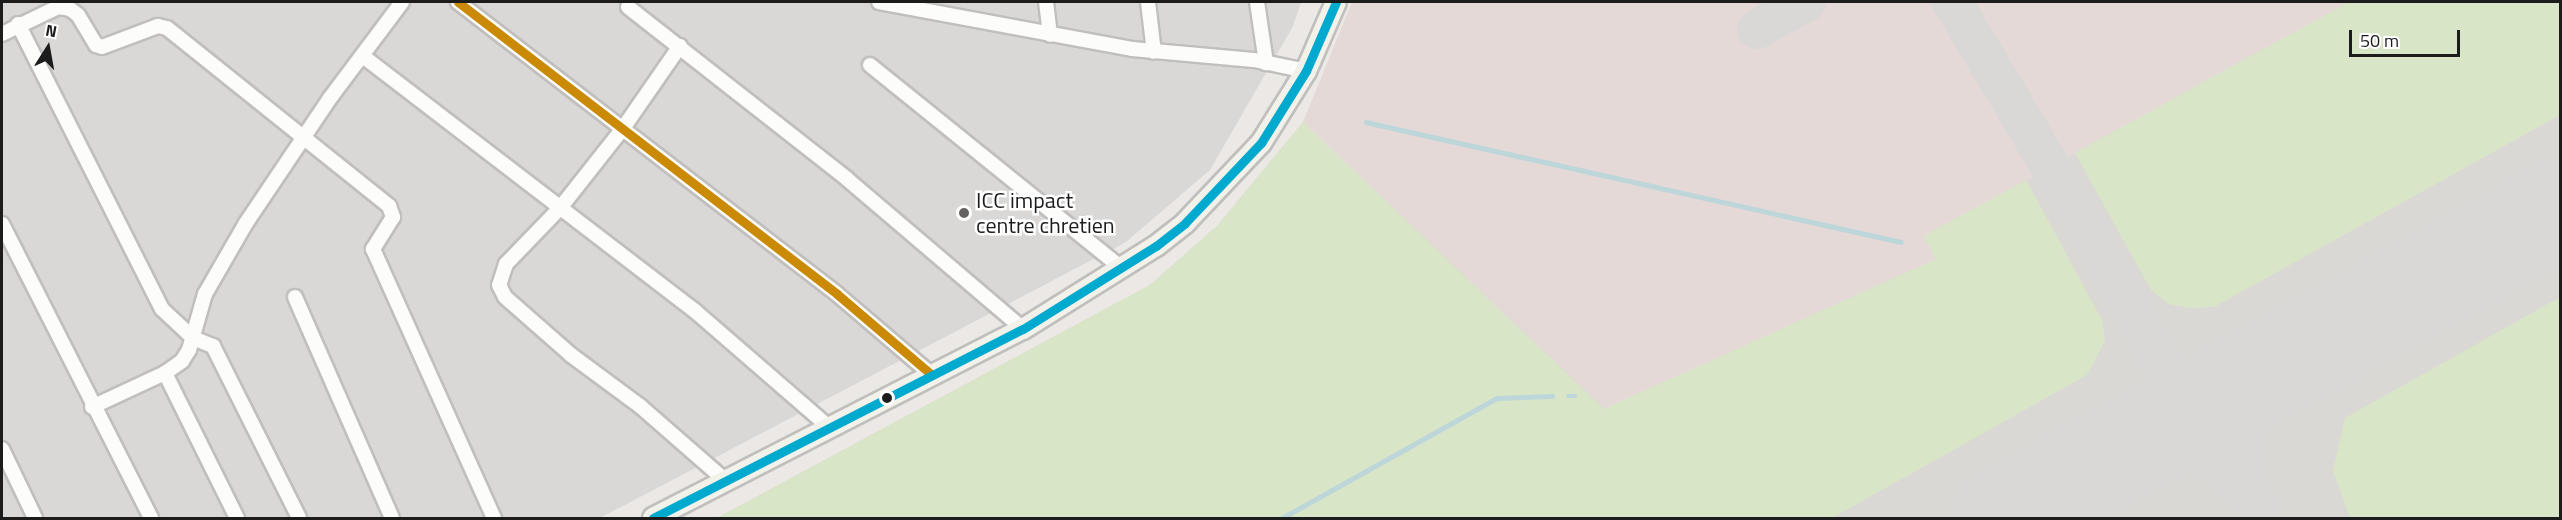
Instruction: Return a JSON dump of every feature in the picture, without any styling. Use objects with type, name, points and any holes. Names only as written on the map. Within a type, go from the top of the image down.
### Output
[{"type":"main road","points":[[653,519],[1023,329],[1124,269],[1185,223],[1244,165],[1306,71],[1336,2]]},
{"type":"street","points":[[92,407],[165,373],[182,361],[193,338],[205,294],[246,223],[330,98],[364,57],[402,2]]},
{"type":"street","points":[[458,2],[624,127],[837,294],[932,375]]},
{"type":"street","points":[[879,2],[948,7],[1050,35],[1154,52],[1266,63],[1306,71]]},
{"type":"street","points":[[1046,2],[1050,35]]},
{"type":"street","points":[[1148,2],[1154,52]]},
{"type":"street","points":[[1257,2],[1266,63]]},
{"type":"street","points":[[2,34],[18,24],[58,7],[70,9],[96,45],[102,47],[158,26],[166,28],[393,211],[393,217],[373,249],[494,519]]},
{"type":"street","points":[[628,7],[847,179],[1023,329]]},
{"type":"street","points":[[18,24],[162,309],[193,338],[213,346],[299,519]]},
{"type":"street","points":[[680,46],[624,127],[560,208],[500,274],[499,285],[505,297],[726,481]]},
{"type":"street","points":[[364,57],[695,311],[830,428]]},
{"type":"street","points":[[870,65],[1124,269]]},
{"type":"street","points":[[2,224],[92,407],[151,519]]},
{"type":"street","points":[[295,297],[392,519]]},
{"type":"street","points":[[165,373],[237,519]]},
{"type":"street","points":[[2,449],[35,519]]},
{"type":"shaded area","points":[[2,2],[1301,2],[1293,26],[1210,170],[1126,242],[600,518],[2,518]]},
{"type":"shaded area","points":[[1352,2],[2349,2],[1924,236],[1937,259],[1604,409],[1303,122]]},
{"type":"shaded area","points":[[2349,2],[2560,2],[2560,518],[717,518],[1150,285],[1218,225],[1303,122],[1605,409],[1936,259],[1924,236]]},
{"type":"green space","points":[[2349,2],[2560,2],[2560,115],[2214,307],[2191,308],[2169,304],[2151,290],[2075,153]]},
{"type":"green space","points":[[1303,122],[1604,409],[1936,259],[1924,236],[2026,180],[2102,320],[2105,341],[2087,375],[1832,518],[717,518],[1150,285],[1218,225]]},
{"type":"green space","points":[[2560,297],[2560,518],[2350,518],[2333,471],[2345,418]]},
{"type":"waterway","points":[[1366,122],[1901,242]]},
{"type":"waterway","points":[[1282,518],[1497,398],[1552,396]]},
{"type":"waterway","points":[[1568,396],[1575,396]]},
{"type":"taxiway","points":[[1757,29],[1806,2]]},
{"type":"taxiway","points":[[1952,2],[2091,234],[2190,415]]},
{"type":"taxiway","points":[[2264,518],[2247,485],[2242,441],[2247,421],[2263,387],[2301,352]]},
{"type":"taxiway","points":[[2120,453],[2144,448],[2189,452],[2225,468],[2251,496]]},
{"type":"runway","points":[[2001,518],[2560,209]]},
{"type":"transit line","points":[[458,2],[837,294],[932,375]]},
{"type":"transit line","points":[[653,518],[1023,329],[1156,246],[1185,223],[1261,143],[1306,71],[1336,2]]},
{"type":"place","name":"ICC impact centre chretien","points":[[964,213]]}]
